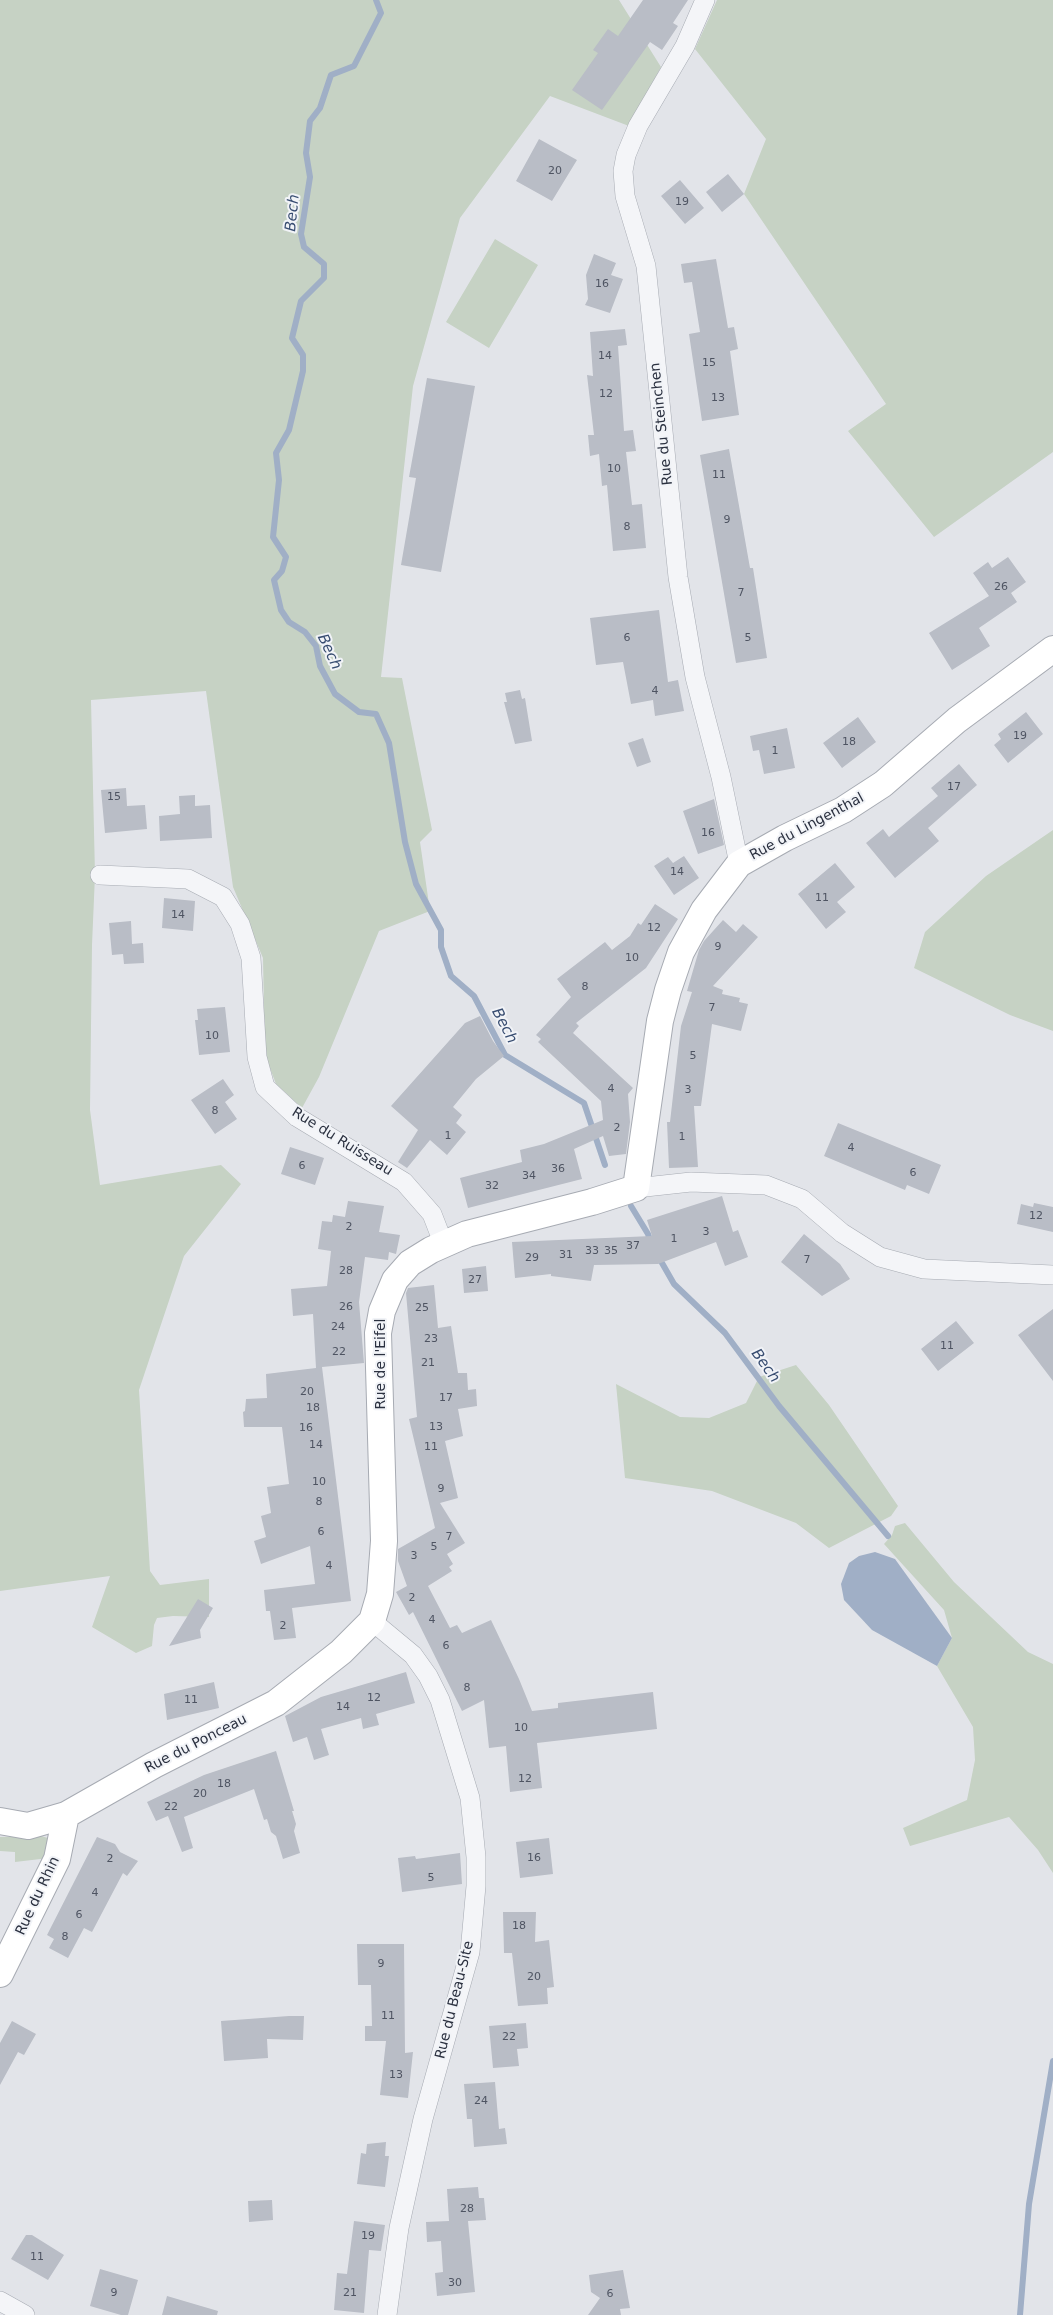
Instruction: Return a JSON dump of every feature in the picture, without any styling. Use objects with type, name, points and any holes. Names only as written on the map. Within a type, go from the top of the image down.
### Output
[{"type":"street","name":"Rue du Steinchen","points":[[705,0],[685,46],[638,126],[626,155],[623,171],[625,196],[646,266],[678,577],[690,650],[695,677],[722,776],[739,864]]},
{"type":"street","name":"Rue du Lingenthal","points":[[636,1188],[659,1029],[668,990],[681,952],[699,918],[739,864],[785,838],[843,810],[883,784],[957,720],[1053,649]]},
{"type":"street","name":"Rue du Ruisseau","points":[[100,875],[188,879],[223,897],[240,924],[251,958],[258,1056],[265,1087],[297,1117],[404,1182],[432,1214],[444,1245]]},
{"type":"street","points":[[636,1188],[691,1182],[766,1185],[802,1199],[842,1233],[880,1257],[924,1269],[1053,1275]]},
{"type":"street","name":"Rue de l'Eifel","points":[[372,1621],[380,1594],[384,1541],[378,1333],[382,1311],[394,1280],[410,1263],[431,1250],[467,1234],[592,1202],[636,1188]]},
{"type":"street","name":"Rue du Ponceau","points":[[0,1821],[28,1826],[66,1816],[154,1765],[276,1703],[341,1652],[372,1621]]},
{"type":"street","name":"Rue du Beau-Site","points":[[372,1621],[414,1655],[428,1676],[440,1700],[470,1798],[476,1857],[476,1886],[470,1952],[423,2119],[399,2228],[386,2315]]},
{"type":"street","name":"Rue du Rhin","points":[[0,1974],[57,1859],[66,1816]]},
{"type":"street","points":[[0,2301],[25,2315]]},
{"type":"green space","points":[[0,0],[619,0],[661,67],[629,126],[550,96],[460,218],[413,386],[381,677],[402,678],[432,830],[420,842],[430,911],[379,931],[319,1077],[302,1108],[276,1084],[265,1055],[263,958],[233,887],[206,691],[91,700],[95,875],[92,945],[90,1110],[100,1185],[221,1165],[241,1184],[184,1256],[139,1390],[150,1571],[160,1585],[209,1579],[209,1617],[173,1616],[157,1618],[154,1625],[152,1646],[136,1653],[92,1627],[110,1576],[0,1591]]},
{"type":"green space","points":[[717,0],[1053,0],[1053,452],[934,537],[848,431],[886,404],[744,194],[766,139],[695,49]]},
{"type":"green space","points":[[495,239],[538,265],[489,348],[446,322]]},
{"type":"green space","points":[[1053,830],[1053,1031],[1010,1015],[914,968],[925,932],[986,876]]},
{"type":"green space","points":[[796,1365],[829,1405],[898,1506],[891,1516],[829,1548],[796,1523],[712,1491],[625,1478],[616,1384],[680,1417],[709,1418],[746,1403],[759,1377]]},
{"type":"green space","points":[[905,1523],[954,1582],[1028,1652],[1053,1664],[1053,1873],[1038,1850],[1009,1817],[910,1846],[903,1828],[967,1800],[975,1760],[973,1727],[937,1666],[952,1638],[944,1610],[884,1544],[892,1535],[895,1526]]},
{"type":"green space","points":[[41,1836],[48,1838],[52,1844],[49,1858],[15,1862],[15,1852],[0,1851],[0,1837]]},
{"type":"water","points":[[875,1552],[895,1559],[952,1638],[937,1666],[872,1630],[844,1600],[841,1584],[849,1563],[859,1556]]},
{"type":"building","points":[[643,0],[688,0],[673,23],[678,26],[662,50],[650,42],[602,110],[572,90],[598,53],[593,50],[608,29],[618,36]]},
{"type":"building","points":[[539,139],[577,160],[552,201],[516,181]]},
{"type":"building","points":[[728,174],[744,194],[722,212],[706,192]]},
{"type":"building","points":[[680,180],[704,208],[685,224],[661,196]]},
{"type":"building","points":[[594,254],[616,263],[611,275],[623,279],[610,313],[585,305],[588,299],[586,275]]},
{"type":"building","points":[[716,259],[728,328],[734,327],[738,349],[730,351],[739,415],[702,421],[689,334],[700,332],[692,282],[684,283],[681,264]]},
{"type":"building","points":[[625,329],[627,345],[618,346],[624,431],[633,430],[636,451],[626,452],[632,505],[642,504],[646,548],[613,551],[607,485],[602,486],[599,454],[590,456],[588,435],[594,435],[587,375],[593,376],[590,332]]},
{"type":"building","points":[[427,378],[475,386],[441,572],[401,565],[416,478],[409,477]]},
{"type":"building","points":[[729,449],[750,568],[753,568],[767,658],[736,663],[700,455]]},
{"type":"building","points":[[1008,557],[1026,582],[1011,593],[1017,602],[979,628],[990,646],[952,670],[929,633],[989,596],[973,573],[988,562],[992,568]]},
{"type":"building","points":[[659,610],[668,682],[678,680],[684,711],[655,716],[653,700],[631,704],[623,662],[596,665],[590,618]]},
{"type":"building","points":[[520,690],[522,699],[525,698],[532,741],[515,744],[504,702],[507,702],[505,693]]},
{"type":"building","points":[[1026,712],[1043,734],[1008,763],[994,745],[1001,739],[998,734]]},
{"type":"building","points":[[858,717],[876,742],[842,768],[823,743]]},
{"type":"building","points":[[787,728],[795,768],[764,774],[759,750],[753,751],[750,736]]},
{"type":"building","points":[[643,738],[651,762],[637,767],[628,743]]},
{"type":"building","points":[[959,764],[977,785],[928,828],[939,841],[895,878],[866,843],[883,829],[889,837],[938,796],[931,788]]},
{"type":"building","points":[[126,788],[127,806],[145,805],[147,829],[105,833],[101,790]]},
{"type":"building","points":[[195,795],[195,806],[210,805],[212,838],[160,841],[159,816],[180,814],[179,796]]},
{"type":"building","points":[[714,799],[724,845],[698,854],[683,811]]},
{"type":"building","points":[[684,856],[699,878],[674,895],[654,866],[668,857],[673,863]]},
{"type":"building","points":[[835,863],[855,887],[837,902],[846,912],[826,929],[798,894]]},
{"type":"building","points":[[164,898],[195,901],[193,931],[162,928]]},
{"type":"building","points":[[655,904],[678,919],[646,968],[576,1023],[579,1026],[573,1033],[633,1088],[628,1094],[630,1122],[626,1154],[609,1156],[603,1136],[574,1149],[582,1179],[468,1208],[460,1178],[522,1162],[520,1150],[544,1144],[603,1120],[601,1101],[538,1042],[541,1039],[536,1035],[571,997],[557,979],[605,942],[612,950],[630,936],[638,923],[641,925]]},
{"type":"building","points":[[723,920],[736,932],[743,924],[758,937],[713,986],[723,990],[722,994],[740,998],[739,1002],[748,1004],[741,1031],[712,1024],[701,1106],[694,1106],[698,1167],[669,1168],[667,1122],[670,1122],[681,1026],[692,992],[687,991],[699,950],[704,941]]},
{"type":"building","points":[[131,921],[132,944],[143,943],[144,963],[124,964],[123,954],[112,955],[109,923]]},
{"type":"building","points":[[225,1007],[230,1052],[199,1055],[195,1020],[198,1020],[197,1009]]},
{"type":"building","points":[[480,1016],[493,1041],[504,1056],[476,1079],[453,1107],[462,1115],[456,1123],[466,1132],[447,1155],[430,1140],[407,1168],[398,1162],[418,1130],[391,1106],[465,1023]]},
{"type":"building","points":[[223,1079],[234,1095],[225,1102],[237,1119],[215,1134],[191,1100]]},
{"type":"building","points":[[838,1123],[941,1165],[929,1194],[907,1185],[905,1190],[824,1156]]},
{"type":"building","points":[[290,1147],[324,1158],[315,1185],[281,1174]]},
{"type":"building","points":[[722,1196],[733,1232],[738,1230],[748,1257],[725,1266],[716,1242],[658,1264],[594,1265],[591,1281],[551,1276],[551,1274],[515,1278],[512,1242],[652,1236],[647,1220]]},
{"type":"building","points":[[348,1201],[384,1206],[379,1232],[400,1235],[396,1254],[389,1252],[388,1260],[365,1257],[359,1302],[364,1363],[322,1367],[351,1601],[292,1608],[296,1638],[274,1640],[270,1611],[266,1611],[264,1590],[315,1584],[310,1546],[261,1564],[254,1541],[266,1537],[261,1516],[271,1513],[267,1487],[289,1484],[282,1427],[244,1427],[243,1412],[245,1411],[246,1399],[267,1398],[266,1374],[316,1368],[313,1314],[293,1316],[291,1289],[327,1286],[331,1251],[318,1249],[322,1221],[332,1222],[333,1215],[345,1217]]},
{"type":"building","points":[[1034,1203],[1053,1207],[1053,1232],[1017,1224],[1021,1204],[1033,1207]]},
{"type":"building","points":[[804,1234],[840,1264],[850,1279],[822,1296],[781,1262]]},
{"type":"building","points":[[486,1266],[488,1291],[464,1293],[462,1269]]},
{"type":"building","points":[[434,1285],[438,1328],[451,1326],[458,1373],[467,1373],[468,1390],[476,1389],[477,1406],[458,1409],[463,1436],[445,1441],[458,1498],[440,1503],[465,1543],[447,1554],[453,1564],[449,1567],[452,1571],[428,1586],[450,1628],[457,1625],[462,1633],[491,1620],[532,1711],[558,1708],[558,1703],[653,1692],[657,1729],[537,1743],[542,1788],[510,1792],[506,1746],[489,1748],[484,1700],[462,1711],[413,1612],[409,1615],[396,1592],[407,1586],[398,1561],[398,1549],[435,1528],[409,1419],[417,1417],[406,1293],[408,1288]]},
{"type":"building","points":[[1053,1309],[1053,1381],[1018,1335]]},
{"type":"building","points":[[956,1321],[974,1343],[938,1371],[921,1349]]},
{"type":"building","points":[[198,1599],[213,1608],[200,1630],[201,1638],[169,1646]]},
{"type":"building","points":[[406,1672],[415,1703],[376,1714],[379,1725],[363,1729],[361,1718],[321,1729],[329,1755],[314,1760],[307,1737],[293,1742],[285,1716],[321,1697]]},
{"type":"building","points":[[214,1682],[219,1708],[167,1720],[164,1694]]},
{"type":"building","points":[[276,1751],[294,1811],[292,1811],[296,1824],[294,1831],[300,1853],[283,1859],[276,1836],[271,1832],[267,1819],[264,1820],[254,1789],[184,1817],[193,1848],[182,1852],[168,1816],[156,1821],[147,1802],[204,1775]]},
{"type":"building","points":[[97,1837],[115,1844],[120,1852],[138,1861],[127,1876],[123,1873],[92,1932],[84,1928],[68,1958],[49,1948],[54,1939],[47,1935]]},
{"type":"building","points":[[549,1838],[553,1874],[520,1878],[516,1842]]},
{"type":"building","points":[[460,1853],[462,1884],[402,1892],[398,1858],[415,1856],[416,1859]]},
{"type":"building","points":[[503,1912],[536,1912],[535,1942],[549,1940],[554,1987],[547,1988],[548,2004],[518,2006],[512,1953],[504,1953]]},
{"type":"building","points":[[357,1944],[404,1944],[405,2053],[413,2052],[408,2098],[380,2095],[386,2041],[365,2041],[365,2026],[372,2026],[371,1985],[358,1985]]},
{"type":"building","points":[[304,2016],[303,2040],[267,2039],[268,2058],[224,2061],[221,2021]]},
{"type":"building","points":[[12,2021],[36,2034],[24,2055],[18,2052],[0,2085],[0,2043]]},
{"type":"building","points":[[526,2023],[528,2048],[517,2049],[519,2066],[493,2068],[489,2026]]},
{"type":"building","points":[[495,2082],[499,2129],[505,2128],[507,2144],[474,2147],[472,2119],[467,2119],[464,2084]]},
{"type":"building","points":[[386,2142],[385,2156],[389,2156],[385,2187],[357,2184],[361,2153],[366,2154],[367,2144]]},
{"type":"building","points":[[478,2187],[479,2198],[484,2198],[486,2220],[468,2221],[475,2292],[437,2296],[435,2273],[443,2272],[441,2241],[427,2242],[426,2222],[449,2221],[447,2189]]},
{"type":"building","points":[[272,2200],[273,2220],[249,2222],[248,2201]]},
{"type":"building","points":[[354,2221],[385,2225],[381,2251],[369,2250],[364,2313],[334,2310],[337,2273],[347,2274]]},
{"type":"building","points":[[26,2235],[32,2235],[64,2255],[48,2280],[11,2259]]},
{"type":"building","points":[[100,2269],[138,2280],[128,2315],[121,2315],[90,2306]]},
{"type":"building","points":[[623,2270],[630,2308],[620,2309],[621,2315],[588,2315],[600,2298],[591,2292],[589,2275]]},
{"type":"building","points":[[167,2296],[218,2311],[217,2315],[162,2315]]},
{"type":"waterway","name":"Bech","points":[[376,0],[381,13],[354,66],[331,75],[320,108],[310,121],[306,153],[310,177],[301,234],[304,247],[324,264],[324,278],[301,301],[292,338],[303,355],[303,371],[289,430],[276,453],[279,480],[273,537],[286,557],[282,571],[274,580],[281,610],[289,622],[305,632],[316,646],[320,666],[335,694],[359,712],[376,714],[389,743],[405,842],[416,884],[441,930],[441,947],[451,976],[474,996],[505,1055],[584,1103],[605,1165]]},
{"type":"waterway","name":"Bech","points":[[631,1206],[648,1234],[651,1243]]},
{"type":"waterway","name":"Bech","points":[[658,1256],[674,1284],[725,1333],[779,1406],[888,1536]]},
{"type":"waterway","points":[[1020,2315],[1029,2204],[1053,2061]]}]
